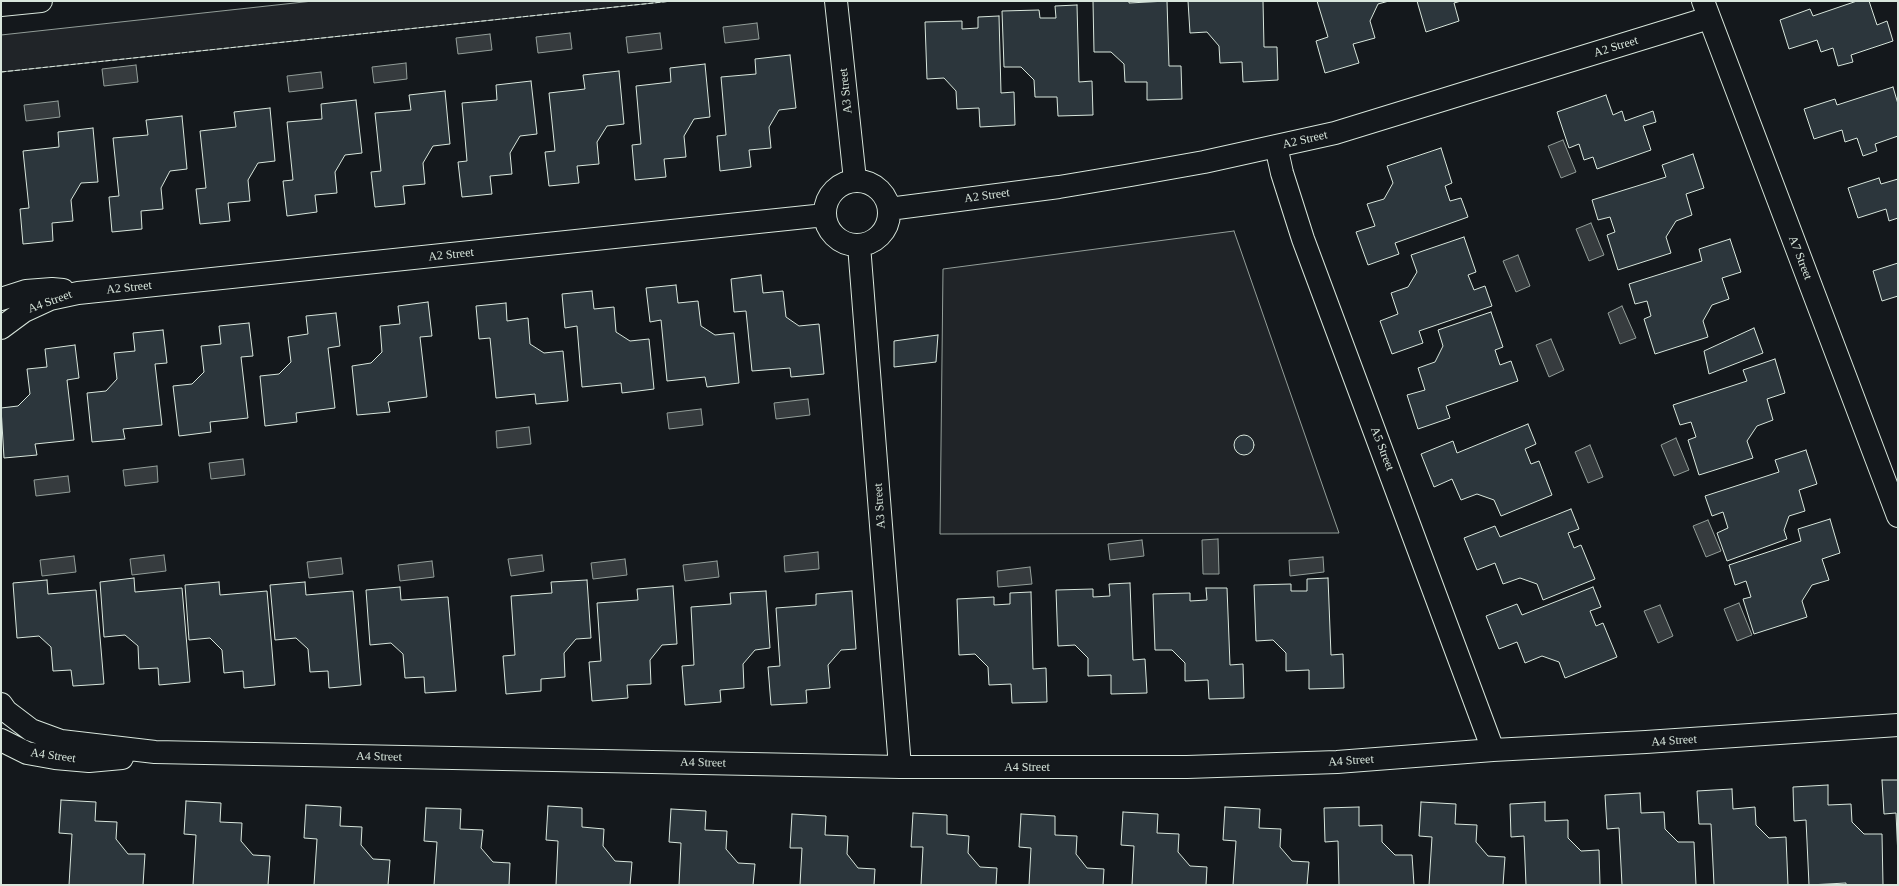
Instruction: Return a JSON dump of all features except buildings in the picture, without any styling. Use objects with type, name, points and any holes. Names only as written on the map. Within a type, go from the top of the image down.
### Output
[{"type":"street","points":[[1,5],[41,1]]},
{"type":"street","name":"A3 Street","points":[[836,1],[855,180]]},
{"type":"street","name":"A2 Street","points":[[889,209],[1124,176],[1276,146],[1388,118],[1706,9]]},
{"type":"street","name":"A7 Street","points":[[1706,9],[1898,516]]},
{"type":"street","name":"A5 Street","points":[[1276,146],[1284,180],[1303,239],[1494,750]]},
{"type":"street","points":[[855,180],[867,182],[878,188],[886,198],[889,209],[888,223],[881,234],[872,242],[859,245],[847,244],[836,237],[828,227],[825,216],[826,203],[832,192],[842,184],[855,180]]},
{"type":"street","name":"A2 Street","points":[[78,293],[825,216]]},
{"type":"street","name":"A3 Street","points":[[859,245],[900,768]]},
{"type":"street","name":"A4 Street","points":[[1,299],[33,290],[52,289],[78,293]]},
{"type":"street","name":"A4 Street","points":[[1,328],[24,311],[50,299],[78,293]]},
{"type":"street","name":"A4 Street","points":[[1,704],[6,711],[31,730],[60,741],[155,752],[900,768],[1187,767],[1337,762],[1494,750],[1646,742],[1898,725]]},
{"type":"street","name":"A4 Street","points":[[1,740],[27,753],[89,761],[122,758],[155,752]]},
{"type":"shaded area","points":[[313,1],[672,1],[1,72],[1,35]]},
{"type":"shaded area","points":[[757,23],[759,39],[725,43],[723,27]]},
{"type":"shaded area","points":[[570,33],[572,49],[538,53],[536,37]]},
{"type":"shaded area","points":[[660,33],[662,49],[628,53],[626,37]]},
{"type":"shaded area","points":[[490,34],[492,50],[458,54],[456,38]]},
{"type":"shaded area","points":[[406,63],[407,79],[374,83],[372,67]]},
{"type":"shaded area","points":[[136,65],[138,82],[104,86],[102,69]]},
{"type":"shaded area","points":[[321,72],[323,88],[289,92],[287,76]]},
{"type":"shaded area","points":[[58,101],[60,117],[26,121],[24,105]]},
{"type":"shaded area","points":[[1563,140],[1576,172],[1561,178],[1548,146]]},
{"type":"shaded area","points":[[1591,223],[1604,255],[1589,261],[1576,229]]},
{"type":"shaded area","points":[[1234,231],[1339,533],[940,534],[943,269]]},
{"type":"shaded area","points":[[1518,255],[1530,286],[1516,292],[1503,261]]},
{"type":"shaded area","points":[[1622,306],[1636,338],[1620,344],[1608,313]]},
{"type":"shaded area","points":[[1551,339],[1564,370],[1549,377],[1536,345]]},
{"type":"shaded area","points":[[808,399],[810,415],[776,419],[774,403]]},
{"type":"shaded area","points":[[701,409],[703,425],[669,429],[667,413]]},
{"type":"shaded area","points":[[529,427],[531,444],[497,448],[496,431]]},
{"type":"shaded area","points":[[1676,438],[1689,470],[1674,476],[1661,445]]},
{"type":"shaded area","points":[[1590,445],[1603,477],[1588,483],[1575,452]]},
{"type":"shaded area","points":[[243,459],[245,475],[211,479],[209,463]]},
{"type":"shaded area","points":[[157,466],[158,482],[125,486],[123,470]]},
{"type":"shaded area","points":[[68,476],[70,492],[36,496],[34,480]]},
{"type":"shaded area","points":[[1708,520],[1721,551],[1706,557],[1693,526]]},
{"type":"shaded area","points":[[1218,539],[1219,574],[1203,574],[1202,540]]},
{"type":"shaded area","points":[[1142,540],[1144,556],[1110,560],[1108,544]]},
{"type":"shaded area","points":[[818,552],[819,569],[785,572],[784,556]]},
{"type":"shaded area","points":[[164,555],[166,571],[132,575],[130,559]]},
{"type":"shaded area","points":[[542,555],[544,571],[511,576],[508,559]]},
{"type":"shaded area","points":[[74,556],[76,572],[42,576],[40,560]]},
{"type":"shaded area","points":[[1323,557],[1324,572],[1290,576],[1289,560]]},
{"type":"shaded area","points":[[341,558],[343,574],[309,578],[307,562]]},
{"type":"shaded area","points":[[625,559],[627,575],[593,579],[591,563]]},
{"type":"shaded area","points":[[432,561],[434,577],[400,581],[398,565]]},
{"type":"shaded area","points":[[717,561],[719,577],[685,581],[683,565]]},
{"type":"shaded area","points":[[1030,567],[1032,584],[998,587],[997,571]]},
{"type":"shaded area","points":[[1739,603],[1752,635],[1737,641],[1724,609]]},
{"type":"shaded area","points":[[1660,605],[1673,636],[1658,643],[1644,611]]},
{"type":"fence","points":[[1,72],[672,1]]}]
